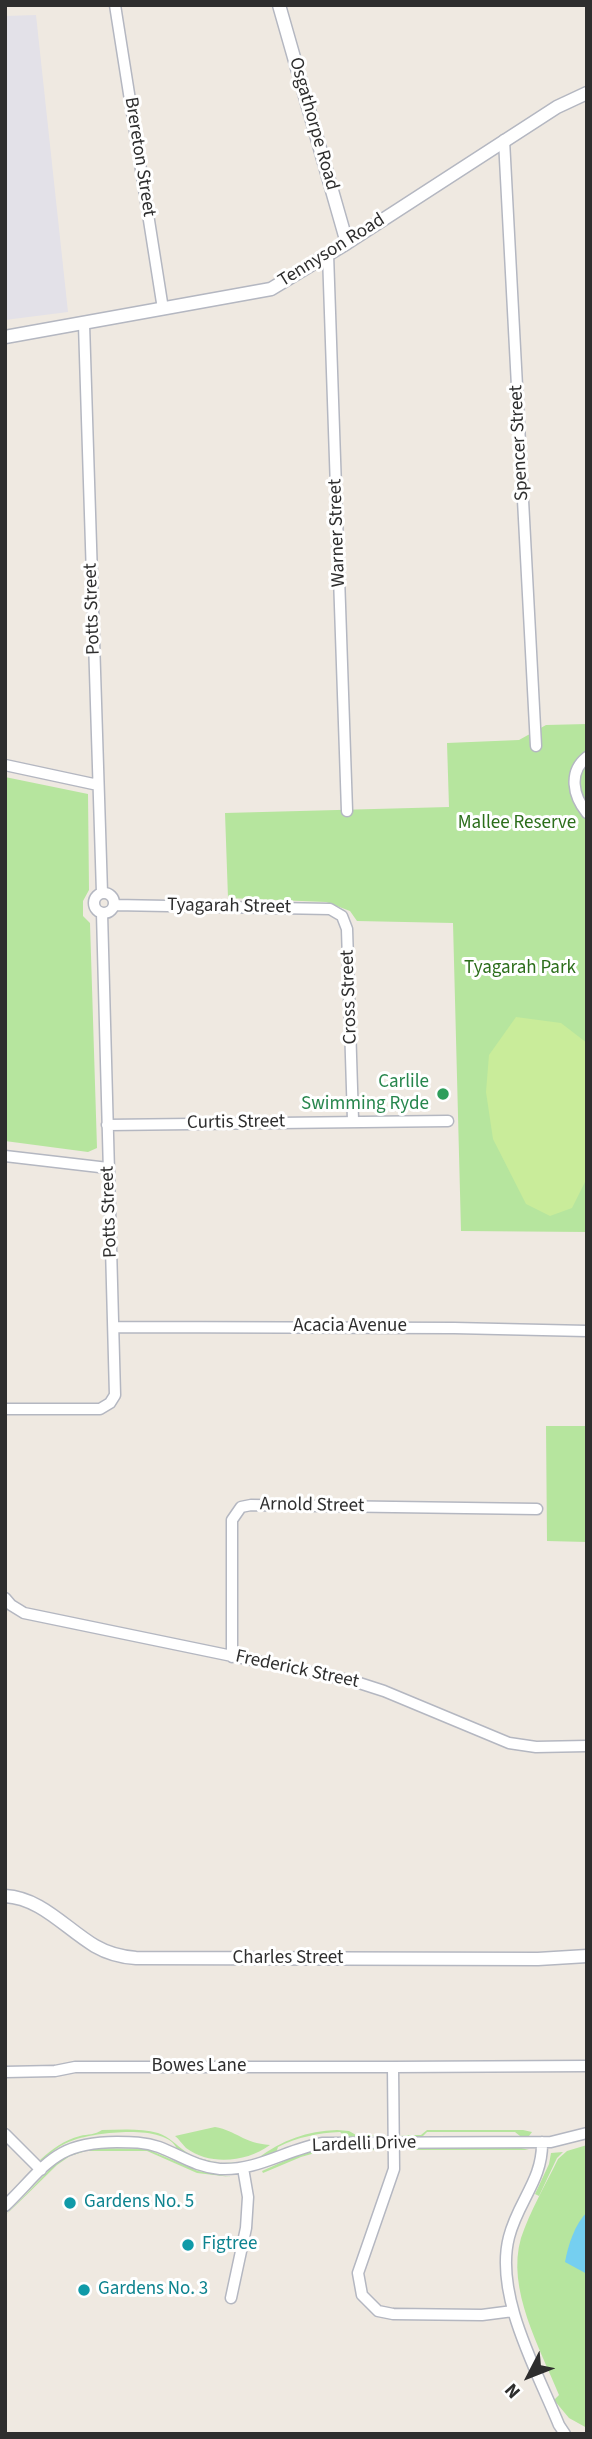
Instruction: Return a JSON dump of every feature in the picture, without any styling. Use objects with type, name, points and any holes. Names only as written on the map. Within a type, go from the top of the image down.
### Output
[{"type":"street","name":"Brereton Street","points":[[116,5],[163,309]]},
{"type":"street","name":"Osgathorpe Road","points":[[279,5],[347,243]]},
{"type":"street","name":"Tennyson Road","points":[[5,337],[271,289],[557,107],[587,93]]},
{"type":"street","name":"Spencer Street","points":[[504,140],[536,746]]},
{"type":"street","name":"Warner Street","points":[[328,254],[347,811]]},
{"type":"street","name":"Potts Street","points":[[84,324],[102,893]]},
{"type":"street","points":[[587,757],[579,765],[574,785],[578,800],[587,813]]},
{"type":"street","points":[[5,765],[98,785]]},
{"type":"street","points":[[102,893],[111,896],[114,905],[110,912],[102,913],[95,908],[94,902],[102,893]]},
{"type":"street","name":"Tyagarah Street","points":[[114,905],[327,909],[342,916]]},
{"type":"street","name":"Potts Street","points":[[5,1409],[100,1409],[113,1400],[116,1390],[102,913]]},
{"type":"street","name":"Cross Street","points":[[342,916],[348,929],[353,1121]]},
{"type":"street","name":"Curtis Street","points":[[107,1125],[448,1121]]},
{"type":"street","points":[[5,1156],[108,1168]]},
{"type":"street","name":"Acacia Avenue","points":[[114,1327],[587,1331]]},
{"type":"street","name":"Arnold Street","points":[[232,1657],[232,1520],[241,1507],[537,1509]]},
{"type":"street","name":"Frederick Street","points":[[5,1598],[24,1613],[368,1686],[509,1743],[536,1747],[587,1746]]},
{"type":"street","name":"Charles Street","points":[[5,1896],[40,1906],[104,1950],[136,1958],[538,1959],[587,1956]]},
{"type":"street","name":"Bowes Lane","points":[[5,2071],[55,2071],[75,2067],[587,2066]]},
{"type":"street","points":[[393,2067],[392,2176],[358,2273],[359,2288],[366,2302],[378,2311],[393,2314],[482,2315],[513,2311]]},
{"type":"street","name":"Lardelli Drive","points":[[5,2206],[59,2153],[93,2142],[148,2143],[209,2168],[243,2168],[266,2163],[299,2148],[323,2143],[542,2142],[563,2141],[587,2133]]},
{"type":"street","points":[[5,2134],[41,2170]]},
{"type":"street","points":[[542,2142],[540,2170],[513,2224],[506,2252],[506,2282],[513,2311],[565,2434]]},
{"type":"street","points":[[231,2298],[246,2228],[248,2197],[243,2168]]},
{"type":"shaded area","points":[[36,15],[68,312],[5,320],[5,16]]},
{"type":"green space","points":[[587,724],[587,1232],[461,1231],[453,923],[357,921],[350,911],[326,902],[228,898],[225,813],[449,807],[447,743],[519,740],[546,725]]},
{"type":"green space","points":[[5,777],[88,794],[89,890],[83,901],[83,916],[90,923],[97,1148],[88,1152],[5,1141]]},
{"type":"green space","points":[[516,1017],[561,1023],[587,1043],[587,1178],[572,1208],[550,1216],[526,1204],[493,1139],[486,1092],[489,1055]]},
{"type":"green space","points":[[546,1426],[587,1426],[587,1542],[547,1541]]},
{"type":"green space","points":[[215,2127],[253,2142],[270,2145],[240,2158],[206,2158],[186,2148],[175,2136]]},
{"type":"green space","points":[[102,2130],[151,2131],[169,2139],[191,2155],[159,2136],[129,2132],[74,2140],[40,2160],[69,2140]]},
{"type":"green space","points":[[337,2130],[356,2135],[389,2135],[346,2137],[340,2132],[316,2135],[278,2147],[276,2153],[258,2158],[276,2146],[295,2138],[315,2132]]},
{"type":"green space","points":[[427,2130],[532,2132],[529,2136],[520,2136],[515,2132],[427,2132],[422,2137],[400,2135],[421,2135]]},
{"type":"green space","points":[[587,2145],[587,2428],[569,2418],[554,2400],[559,2395],[521,2298],[518,2257],[521,2238],[533,2208],[558,2159],[567,2151]]},
{"type":"green space","points":[[412,2147],[521,2148],[529,2150],[412,2150]]},
{"type":"green space","points":[[93,2148],[147,2149],[198,2171],[231,2177],[197,2173],[147,2151],[86,2151],[70,2156],[57,2165],[5,2216],[56,2163],[70,2154]]},
{"type":"green space","points":[[321,2148],[383,2150],[322,2151],[263,2173],[262,2171],[300,2154]]},
{"type":"green space","points":[[563,2152],[557,2158],[539,2196],[535,2194],[549,2164],[551,2153]]},
{"type":"water","points":[[587,2212],[587,2274],[565,2262],[573,2235]]},
{"type":"place","name":"Carlile Swimming Ryde","points":[[443,1094]]},
{"type":"place","name":"Gardens No. 5","points":[[70,2203]]},
{"type":"place","name":"Figtree","points":[[188,2245]]},
{"type":"place","name":"Gardens No. 3","points":[[84,2290]]},
{"type":"park label","name":"Mallee Reserve","points":[[517,824]]},
{"type":"park label","name":"Tyagarah Park","points":[[520,969]]}]
